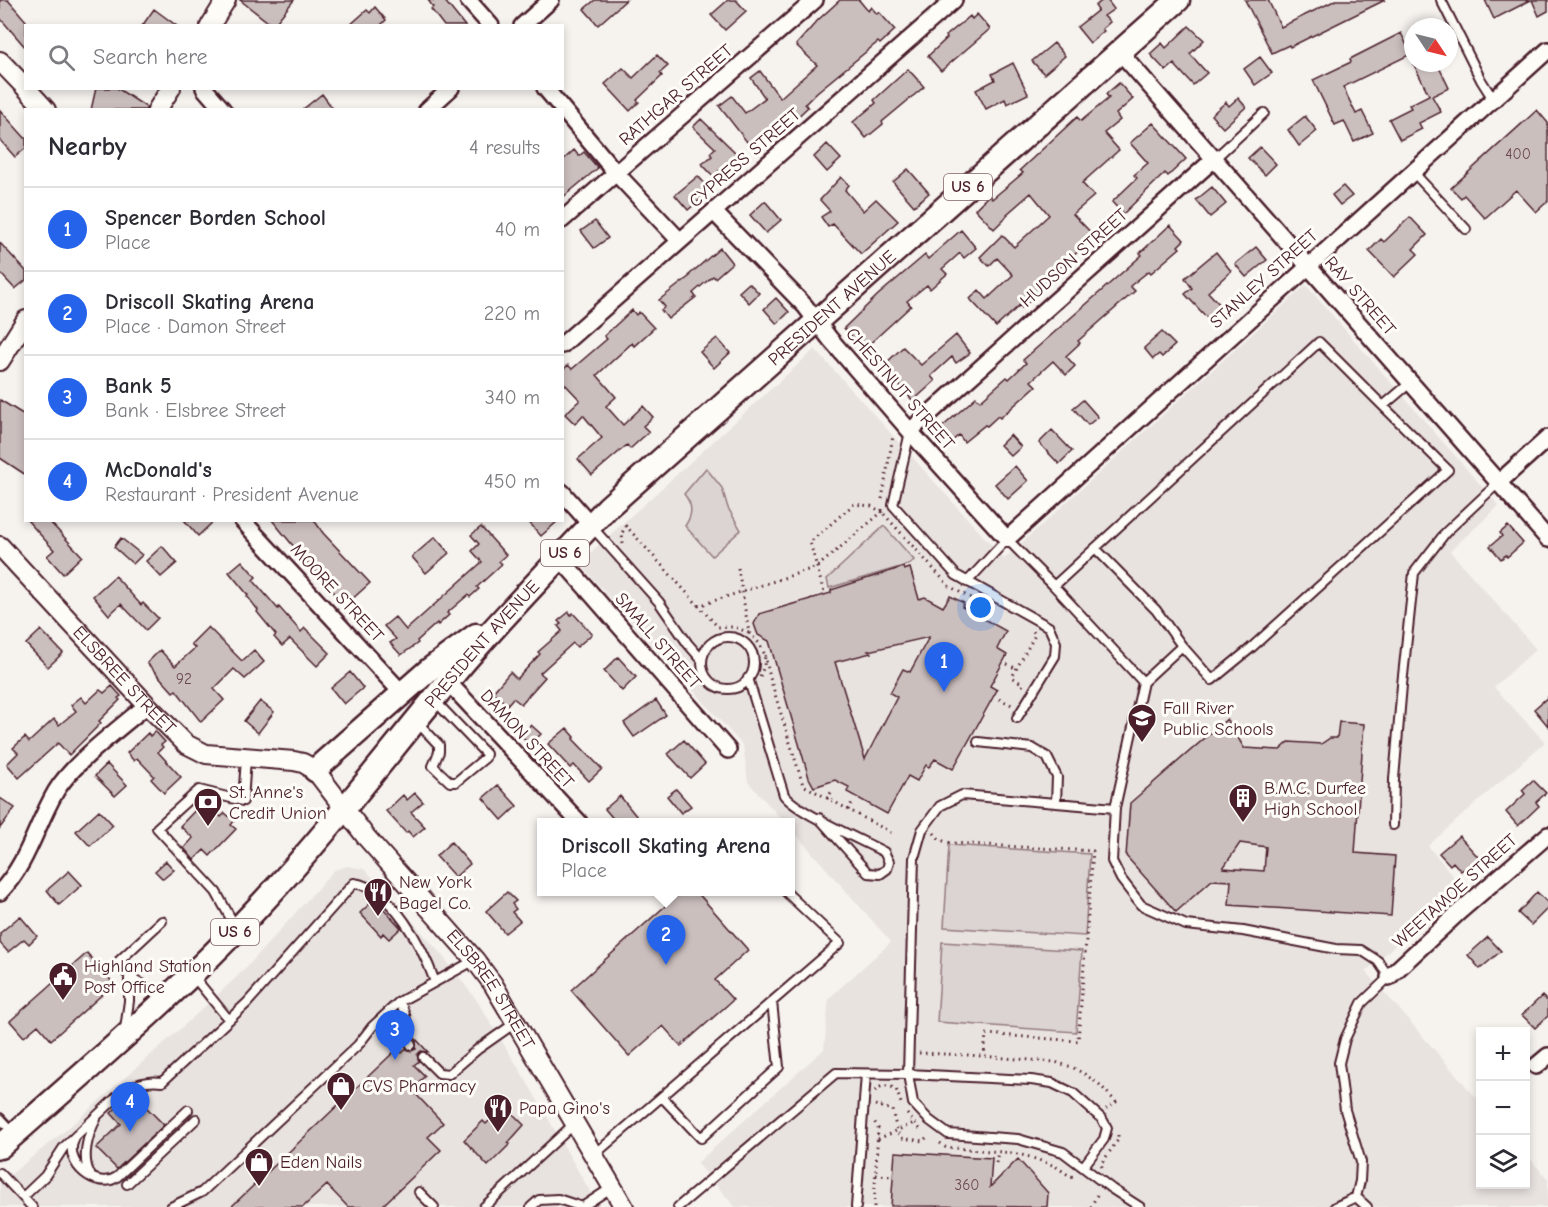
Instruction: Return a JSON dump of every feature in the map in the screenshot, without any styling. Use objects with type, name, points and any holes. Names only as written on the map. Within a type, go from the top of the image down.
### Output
[{"type":"main road","name":"PRESIDENT AVENUE","points":[[5,1133],[124,1037],[237,930],[277,888],[508,612],[608,507],[1178,0]]},
{"type":"main road","points":[[315,770],[430,669],[508,612]]},
{"type":"street","points":[[211,24],[226,0]]},
{"type":"street","points":[[468,0],[489,24]]},
{"type":"street","points":[[524,24],[551,0]]},
{"type":"street","name":"RATHGAR STREET","points":[[564,218],[815,0]]},
{"type":"street","name":"CYPRESS STREET","points":[[564,343],[954,0]]},
{"type":"street","name":"STANLEY STREET","points":[[1007,539],[1308,265],[1548,51]]},
{"type":"street","name":"RAY STREET","points":[[1120,52],[1497,484],[1548,539]]},
{"type":"street","points":[[1,64],[24,86]]},
{"type":"street","points":[[28,90],[44,108]]},
{"type":"street","points":[[158,108],[170,90]]},
{"type":"street","points":[[206,90],[221,108]]},
{"type":"street","points":[[429,108],[449,90]]},
{"type":"street","points":[[547,90],[562,108]]},
{"type":"street","points":[[564,111],[616,173],[680,241]]},
{"type":"street","name":"HUDSON STREET","points":[[910,431],[1213,160]]},
{"type":"street","name":"CHESTNUT STREET","points":[[714,212],[805,306],[910,431],[1007,539]]},
{"type":"street","points":[[0,361],[24,323]]},
{"type":"street","points":[[1497,484],[1548,438]]},
{"type":"street","points":[[564,494],[591,525]]},
{"type":"street","name":"MOORE STREET","points":[[244,522],[402,693]]},
{"type":"street","name":"ELSBREE STREET","points":[[0,546],[147,705],[192,748],[206,754],[294,761],[315,770],[366,837],[475,960],[493,984],[622,1206]]},
{"type":"street","name":"SMALL STREET","points":[[560,558],[728,750]]},
{"type":"street","name":"DAMON STREET","points":[[440,691],[575,818]]},
{"type":"street","points":[[0,892],[15,875],[25,858],[57,790],[92,752],[147,705]]},
{"type":"street","name":"WEETAMOE STREET","points":[[1389,977],[1459,912],[1548,835]]},
{"type":"street","points":[[1536,1066],[1548,1056]]},
{"type":"lane","points":[[1441,0],[1493,99]]},
{"type":"lane","name":"HUDSON STREET","points":[[1213,160],[1264,113]]},
{"type":"lane","points":[[1413,172],[1466,229]]},
{"type":"lane","points":[[1054,586],[1095,548],[1319,342],[1448,470],[1251,648],[1212,680],[1182,646],[1156,610],[1095,548]]},
{"type":"lane","points":[[1383,406],[1410,383]]},
{"type":"lane","points":[[910,431],[893,505],[956,575],[1049,627],[1056,643],[1055,656],[1017,718]]},
{"type":"lane","points":[[1393,825],[1394,779],[1414,573],[1446,532],[1497,484]]},
{"type":"lane","points":[[591,525],[659,602],[702,660],[707,677],[720,687],[737,687],[748,678],[753,664],[752,653],[745,644],[735,638],[724,637],[713,641],[705,650],[702,660]]},
{"type":"lane","points":[[967,582],[1007,539],[1143,682]]},
{"type":"lane","points":[[1182,646],[1143,682],[1115,808],[1112,861],[1121,879],[1141,905],[1186,925],[1243,931],[1336,949],[1361,950],[1378,961],[1389,977],[1362,1003],[1345,1040],[1340,1063],[1345,1110],[1360,1162],[1360,1181],[1356,1197]]},
{"type":"lane","points":[[748,678],[784,795],[794,805],[819,818],[884,852],[889,862],[887,869],[880,874],[868,873],[819,818]]},
{"type":"lane","points":[[415,721],[439,745],[439,752],[433,766],[450,782],[456,782],[485,758],[486,754],[440,691]]},
{"type":"lane","points":[[978,742],[1032,748],[1047,757],[1057,777],[1056,803]]},
{"type":"lane","points":[[237,930],[216,892],[157,828],[199,790],[243,801],[247,757]]},
{"type":"lane","points":[[1115,808],[962,795],[940,806],[922,830],[914,858],[908,1074],[914,1103],[928,1120],[948,1134],[1018,1139],[1063,1152],[1112,1190],[1140,1207]]},
{"type":"lane","points":[[23,1197],[45,1176],[61,1151],[77,1134],[122,1092],[131,1086],[162,1082],[247,1003],[354,883],[367,886],[379,894],[406,924],[419,944],[435,982]]},
{"type":"lane","points":[[594,1155],[840,943],[791,896]]},
{"type":"lane","points":[[162,921],[118,962],[129,976],[166,999]]},
{"type":"lane","points":[[171,1207],[202,1192],[358,1045],[372,1027],[399,1002],[475,960]]},
{"type":"lane","points":[[192,975],[229,1020]]},
{"type":"lane","points":[[124,1037],[129,1001],[129,976]]},
{"type":"lane","points":[[399,1002],[407,1018],[406,1038],[411,1045]]},
{"type":"lane","points":[[662,1097],[701,1138],[779,1066],[771,1002]]},
{"type":"lane","points":[[423,1057],[439,1073],[449,1074],[478,1049],[516,1022]]},
{"type":"lane","points":[[678,1207],[836,1073],[908,1074],[1052,1083],[1073,1093],[1102,1119],[1107,1128],[1104,1139],[1083,1167]]},
{"type":"lane","points":[[856,1207],[866,1074]]},
{"type":"lane","points":[[77,1134],[71,1147],[73,1161],[92,1177],[105,1182],[113,1180],[188,1110]]},
{"type":"lane","points":[[92,1177],[87,1166],[88,1140],[101,1111]]},
{"type":"lane","points":[[127,1184],[196,1119]]},
{"type":"lane","points":[[484,1207],[575,1123]]},
{"type":"lane","points":[[0,1173],[33,1207]]},
{"type":"lane","points":[[531,1207],[539,1200],[558,1199],[582,1207],[612,1187]]},
{"type":"lane","points":[[419,1192],[434,1207]]},
{"type":"lane","points":[[1335,1207],[1356,1197]]},
{"type":"lane","points":[[1356,1197],[1367,1207]]},
{"type":"path","points":[[698,606],[817,567],[882,512],[871,506],[854,504],[810,542],[817,567],[824,593]]},
{"type":"path","points":[[623,544],[622,532],[626,526],[718,627],[735,627],[749,633],[759,644],[765,655],[803,785],[892,833]]},
{"type":"path","points":[[738,568],[749,633]]},
{"type":"path","points":[[759,687],[765,655]]},
{"type":"path","points":[[1007,664],[1017,669]]},
{"type":"path","points":[[827,799],[833,789]]},
{"type":"path","points":[[848,810],[853,801]]},
{"type":"path","points":[[934,833],[940,840],[951,843],[1093,851],[1078,1041],[986,1034],[984,1056]]},
{"type":"path","points":[[873,1104],[892,1110],[897,1131],[902,1138],[916,1142],[923,1141],[929,1135]]},
{"type":"path","points":[[878,1139],[914,1123]]},
{"type":"path","points":[[996,1163],[998,1152]]},
{"type":"path","points":[[876,1175],[893,1176]]},
{"type":"shaded area","name":"Fall River Public Schools","points":[[1306,285],[1499,506],[1450,551],[1536,649],[1494,687],[1545,742],[1428,846],[1462,886],[1366,971],[1476,1097],[1476,1189],[1530,1189],[1530,1159],[1548,1179],[1548,1207],[735,1207],[697,1163],[824,1049],[829,998],[891,942],[795,834],[795,818],[780,818],[748,782],[743,746],[579,563],[815,349],[1004,559]]},
{"type":"shaded area","points":[[706,468],[722,488],[728,508],[741,530],[712,556],[685,526],[691,510],[684,494]]},
{"type":"shaded area","points":[[884,526],[914,560],[910,564],[829,588],[827,579]]},
{"type":"shaded area","points":[[949,845],[1090,854],[1085,936],[944,927]]},
{"type":"shaded area","points":[[347,866],[364,869],[379,883],[442,955],[476,999],[526,1080],[599,1207],[0,1207],[0,1183],[68,1128],[189,1021],[245,969],[334,870]]},
{"type":"shaded area","points":[[942,942],[1082,951],[1076,1032],[937,1022]]},
{"type":"building","points":[[0,0],[8,0],[26,21],[24,46],[0,18]]},
{"type":"building","points":[[240,0],[294,0],[275,24],[270,24]]},
{"type":"building","points":[[428,0],[444,0],[463,24],[442,24],[431,9],[433,7]]},
{"type":"building","points":[[595,0],[626,0],[598,25],[584,9]]},
{"type":"building","points":[[728,0],[736,0],[746,11],[725,30],[711,15]]},
{"type":"building","points":[[840,0],[859,0],[868,11],[871,7],[877,14],[879,12],[895,30],[817,92],[805,104],[808,107],[788,126],[778,134],[773,128],[751,147],[719,106],[732,96],[745,113],[765,98],[751,78],[760,71],[780,98],[817,65],[796,45]]},
{"type":"building","points":[[1107,0],[1114,9],[1104,16],[1110,22],[1102,29],[1104,31],[1090,43],[1077,27],[1098,10],[1095,6]]},
{"type":"building","points":[[1245,0],[1268,0],[1281,27],[1336,0],[1385,0],[1290,47],[1289,45],[1272,53]]},
{"type":"building","points":[[1485,0],[1531,0],[1494,19]]},
{"type":"building","points":[[1532,0],[1548,0],[1548,11],[1539,16]]},
{"type":"building","points":[[375,7],[386,20],[382,24],[351,24],[367,10],[370,13]]},
{"type":"building","points":[[154,9],[174,24],[143,24]]},
{"type":"building","points":[[977,14],[990,29],[941,71],[928,56],[947,38],[946,36],[970,16],[972,19]]},
{"type":"building","points":[[1189,26],[1204,40],[1190,54],[1207,73],[1193,85],[1174,64],[1166,71],[1150,54],[1162,43],[1166,48]]},
{"type":"building","points":[[1401,33],[1404,39],[1404,57],[1343,87],[1356,114],[1362,111],[1373,133],[1354,142],[1344,121],[1335,125],[1313,80],[1351,62],[1350,59]]},
{"type":"building","points":[[1054,43],[1065,56],[1044,74],[1032,61]]},
{"type":"building","points":[[657,55],[668,66],[660,73],[662,76],[637,100],[639,102],[630,111],[605,84],[623,68],[633,78]]},
{"type":"building","points":[[1260,57],[1272,73],[1255,85],[1244,69]]},
{"type":"building","points":[[1013,63],[1028,94],[1007,104],[1005,99],[986,109],[976,90],[995,80],[992,74]]},
{"type":"building","points":[[908,69],[924,87],[866,138],[853,122],[876,103],[874,100]]},
{"type":"building","points":[[1418,72],[1441,72],[1449,88],[1432,96],[1441,112],[1419,123],[1422,129],[1400,140],[1389,119],[1411,108],[1409,105],[1429,95]]},
{"type":"building","points":[[1119,83],[1133,99],[1116,114],[1120,120],[1104,133],[1119,150],[1082,183],[1094,196],[1073,214],[1098,240],[1084,253],[1081,249],[1051,275],[1054,278],[1022,308],[1020,305],[996,327],[970,299],[979,290],[987,299],[1013,275],[997,258],[989,266],[980,257],[1002,235],[1014,247],[1049,215],[1031,193],[994,229],[975,209],[989,195],[992,199],[1023,173],[1020,170],[1077,117],[1081,121],[1109,98],[1106,94]]},
{"type":"building","points":[[96,90],[120,90],[146,107],[146,108],[91,108]]},
{"type":"building","points":[[322,94],[332,108],[304,108]]},
{"type":"building","points":[[1238,98],[1246,107],[1223,128],[1211,115],[1226,102],[1229,106]]},
{"type":"building","points":[[0,110],[24,137],[24,150],[15,157],[0,140]]},
{"type":"building","points":[[1537,110],[1548,123],[1548,201],[1536,212],[1516,190],[1485,218],[1464,195],[1461,198],[1451,188]]},
{"type":"building","points":[[1305,116],[1317,131],[1299,146],[1288,130]]},
{"type":"building","points":[[701,119],[738,155],[713,176],[702,164],[712,156],[710,153],[715,148],[693,127]]},
{"type":"building","points":[[1153,123],[1186,159],[1168,176],[1165,173],[1123,214],[1112,202],[1137,178],[1134,175],[1148,163],[1130,143]]},
{"type":"building","points":[[827,144],[841,159],[827,172],[814,157]]},
{"type":"building","points":[[1260,147],[1276,164],[1265,175],[1248,158]]},
{"type":"building","points":[[574,150],[579,156],[584,152],[598,168],[564,196],[564,159]]},
{"type":"building","points":[[908,169],[929,193],[914,206],[893,182]]},
{"type":"building","points":[[698,176],[707,186],[698,194],[702,198],[688,210],[675,195]]},
{"type":"building","points":[[841,177],[849,185],[845,190],[863,211],[876,199],[898,221],[861,254],[833,224],[828,227],[821,217],[830,211],[820,200]]},
{"type":"building","points":[[1343,186],[1352,196],[1340,205],[1332,195]]},
{"type":"building","points":[[1212,187],[1226,204],[1210,217],[1196,200]]},
{"type":"building","points":[[765,201],[781,220],[766,233],[750,215]]},
{"type":"building","points":[[1410,217],[1427,235],[1413,249],[1418,254],[1394,277],[1369,251],[1381,239],[1384,242]]},
{"type":"building","points":[[595,221],[608,238],[594,248],[581,231]]},
{"type":"building","points":[[1170,225],[1184,240],[1178,246],[1180,248],[1151,273],[1149,271],[1130,286],[1135,291],[1078,341],[1080,343],[1066,356],[1075,366],[1066,375],[1053,361],[1031,381],[1036,386],[1000,418],[998,416],[964,442],[959,435],[951,442],[940,429],[976,397],[980,401],[1007,377],[1009,379],[1026,363],[1023,360],[1142,255],[1140,253]]},
{"type":"building","points":[[961,230],[976,248],[964,258],[960,253],[942,269],[947,274],[930,289],[927,285],[907,301],[911,306],[864,349],[844,328],[925,255],[928,259]]},
{"type":"building","points":[[0,243],[24,269],[24,282],[15,289],[0,273]]},
{"type":"building","points":[[1256,247],[1267,260],[1246,277],[1235,264]]},
{"type":"building","points":[[720,248],[732,263],[693,293],[696,297],[668,319],[661,310],[665,307],[659,300],[690,276]]},
{"type":"building","points":[[1216,252],[1231,271],[1208,292],[1223,308],[1209,320],[1185,294],[1192,288],[1185,278]]},
{"type":"building","points":[[749,283],[759,293],[749,303],[739,292]]},
{"type":"building","points":[[776,298],[789,312],[777,324],[764,309]]},
{"type":"building","points":[[632,310],[636,315],[639,312],[654,328],[634,346],[632,343],[597,375],[616,397],[606,406],[623,425],[643,406],[653,417],[643,426],[649,432],[630,449],[627,445],[592,475],[578,459],[602,438],[583,415],[575,424],[565,414],[580,400],[564,383],[564,369],[568,365],[572,369],[607,339],[604,336]]},
{"type":"building","points":[[1162,332],[1175,345],[1162,357],[1159,354],[1153,359],[1144,348]]},
{"type":"building","points":[[956,335],[970,353],[956,363],[952,357],[931,376],[935,381],[913,401],[883,366],[903,347],[921,365]]},
{"type":"building","points":[[717,338],[730,353],[714,368],[700,352]]},
{"type":"building","points":[[0,400],[24,415],[24,474],[0,458]]},
{"type":"building","points":[[1083,400],[1098,417],[1088,425],[1073,408]]},
{"type":"building","points":[[1052,430],[1072,451],[1059,464],[1039,443]]},
{"type":"building","points":[[1010,435],[1021,447],[1011,456],[1000,445]]},
{"type":"building","points":[[1015,466],[1028,481],[1008,499],[995,484]]},
{"type":"building","points":[[29,522],[50,522],[82,556],[63,574],[47,556],[54,550]]},
{"type":"building","points":[[186,522],[213,522],[198,536]]},
{"type":"building","points":[[274,522],[315,522],[370,583],[350,601],[345,596],[341,600]]},
{"type":"building","points":[[529,522],[557,522],[541,536]]},
{"type":"building","points":[[1508,526],[1523,543],[1507,557],[1506,555],[1501,559],[1490,546],[1502,536],[1500,533]]},
{"type":"building","points":[[481,527],[506,555],[499,561],[502,564],[477,587],[479,589],[470,597],[468,595],[447,613],[449,615],[438,625],[437,623],[417,641],[418,643],[401,655],[390,643],[396,639],[384,626],[395,617],[406,630],[482,562],[472,551],[479,544],[471,535]]},
{"type":"building","points":[[435,537],[449,553],[426,573],[412,557]]},
{"type":"building","points":[[121,538],[142,555],[133,564],[114,547]]},
{"type":"building","points":[[162,546],[177,563],[161,577],[146,561]]},
{"type":"building","points":[[242,561],[256,577],[253,580],[278,609],[279,607],[301,632],[305,628],[330,653],[317,666],[290,639],[282,646],[274,637],[276,635],[229,572]]},
{"type":"building","points":[[903,567],[904,570],[910,568],[919,599],[925,597],[943,607],[950,596],[964,603],[962,607],[1006,631],[997,649],[1007,655],[990,686],[997,690],[953,769],[935,759],[929,767],[926,765],[917,781],[908,776],[887,814],[847,792],[849,787],[835,780],[814,787],[809,778],[769,641],[758,635],[754,624],[759,614],[831,593],[831,590]],"holes":[[[929,637],[910,672],[903,669],[890,693],[897,697],[865,759],[835,662],[871,653],[868,651]]]},
{"type":"building","points":[[115,576],[141,605],[143,603],[158,618],[146,630],[121,604],[109,615],[93,596]]},
{"type":"building","points":[[569,612],[571,615],[573,613],[592,634],[577,647],[573,643],[540,673],[545,677],[521,704],[513,698],[507,705],[493,692],[510,672],[517,679],[540,654],[538,652],[562,631],[558,626],[561,624],[558,621]]},
{"type":"building","points":[[208,627],[242,661],[254,650],[264,662],[245,679],[234,669],[214,689],[224,700],[201,722],[176,690],[173,692],[147,663],[160,650],[175,666],[195,648],[191,644]]},
{"type":"building","points":[[41,630],[63,653],[48,667],[26,644]]},
{"type":"building","points":[[618,657],[636,677],[622,691],[604,671]]},
{"type":"building","points":[[350,672],[363,688],[344,704],[331,688]]},
{"type":"building","points":[[112,686],[121,696],[118,698],[120,700],[69,755],[58,743],[19,778],[7,764],[18,753],[13,748],[25,737],[29,742],[54,719],[59,725],[76,711],[71,705],[81,697],[86,703],[100,690],[104,693]]},
{"type":"building","points":[[1548,697],[1548,726],[1534,709]]},
{"type":"building","points":[[656,700],[666,715],[634,737],[624,723]]},
{"type":"building","points":[[260,701],[274,712],[258,733],[244,721]]},
{"type":"building","name":"B.M.C. Durfee High School","points":[[1227,719],[1244,748],[1280,750],[1289,742],[1321,744],[1330,738],[1337,738],[1339,722],[1364,724],[1355,853],[1395,856],[1391,916],[1229,905],[1231,881],[1212,880],[1176,912],[1126,856],[1130,803]],"holes":[[[1240,843],[1266,847],[1264,871],[1223,868]]]},
{"type":"building","points":[[531,725],[541,734],[530,745],[521,736]]},
{"type":"building","points":[[567,728],[575,737],[573,739],[602,769],[589,781],[574,765],[570,768],[548,744]]},
{"type":"building","points":[[155,731],[165,742],[158,752],[181,777],[164,793],[151,779],[154,776],[137,758],[134,761],[127,753],[148,733],[150,736]]},
{"type":"building","points":[[684,740],[705,764],[690,778],[668,754]]},
{"type":"building","points":[[107,764],[127,785],[115,796],[95,776]]},
{"type":"building","points":[[1533,780],[1546,793],[1536,802],[1539,806],[1518,826],[1506,812],[1525,794],[1522,790]]},
{"type":"building","points":[[498,785],[517,806],[502,820],[483,798]]},
{"type":"building","points":[[676,789],[691,806],[681,813],[667,796]]},
{"type":"building","points":[[415,793],[423,802],[411,812],[425,827],[413,837],[408,831],[406,833],[386,811],[403,795],[407,800]]},
{"type":"building","points":[[620,796],[638,818],[613,818],[605,809]]},
{"type":"building","points":[[0,798],[15,808],[0,828]]},
{"type":"building","points":[[204,801],[221,817],[225,813],[234,821],[231,825],[236,829],[210,856],[204,850],[194,860],[184,848],[193,838],[180,826]]},
{"type":"building","points":[[99,810],[113,825],[90,846],[76,831]]},
{"type":"building","points":[[1459,836],[1480,859],[1466,871],[1464,869],[1461,871],[1453,862],[1450,865],[1439,853]]},
{"type":"building","points":[[451,842],[470,864],[455,877],[436,856]]},
{"type":"building","points":[[166,861],[174,870],[163,879],[155,871]]},
{"type":"building","points":[[69,871],[82,885],[59,905],[47,890]]},
{"type":"building","points":[[507,892],[516,901],[512,904],[516,909],[512,912],[520,921],[505,933],[486,911]]},
{"type":"building","points":[[1537,892],[1548,903],[1548,908],[1531,925],[1518,913]]},
{"type":"building","points":[[676,896],[700,896],[748,950],[715,980],[733,1000],[681,1046],[663,1026],[629,1056],[571,990]]},
{"type":"building","points":[[375,899],[401,928],[389,939],[383,933],[381,936],[360,913]]},
{"type":"building","points":[[20,916],[37,936],[29,944],[24,939],[8,952],[0,943],[0,933]]},
{"type":"building","points":[[1488,937],[1501,951],[1480,969],[1468,955]]},
{"type":"building","points":[[87,953],[114,984],[51,1040],[38,1025],[24,1037],[10,1021]]},
{"type":"building","points":[[1542,996],[1548,1002],[1548,1016],[1535,1028],[1522,1015]]},
{"type":"building","points":[[416,1039],[428,1052],[421,1051],[417,1055],[419,1061],[414,1065],[425,1076],[411,1089],[443,1123],[428,1137],[441,1150],[381,1207],[348,1207],[327,1185],[303,1207],[231,1207],[398,1048],[402,1053],[406,1049],[411,1051],[416,1049]]},
{"type":"building","points":[[132,1093],[164,1125],[117,1169],[96,1148],[121,1124],[111,1113]]},
{"type":"building","points":[[505,1106],[524,1125],[508,1143],[510,1144],[488,1166],[464,1140],[483,1121],[486,1124]]},
{"type":"building","points":[[895,1152],[992,1158],[990,1187],[1018,1159],[1048,1193],[1047,1207],[891,1206]]},
{"type":"place","name":"Spencer Borden School","points":[[944,692]]},
{"type":"place","name":"Fall River Public Schools","points":[[1142,744]]},
{"type":"place","name":"B.M.C. Durfee High School","points":[[1243,824]]},
{"type":"place","name":"St. Anne's Credit Union","points":[[208,828]]},
{"type":"place","name":"New York Bagel Co.","points":[[378,918]]},
{"type":"place","name":"Driscoll Skating Arena","points":[[666,965]]},
{"type":"place","name":"Highland Station Post Office","points":[[63,1002]]},
{"type":"place","name":"Bank 5","points":[[395,1060]]},
{"type":"place","name":"CVS Pharmacy","points":[[341,1112]]},
{"type":"place","name":"McDonald's","points":[[130,1132]]},
{"type":"place","name":"Papa Gino's","points":[[498,1134]]},
{"type":"place","name":"Eden Nails","points":[[259,1188]]}]
